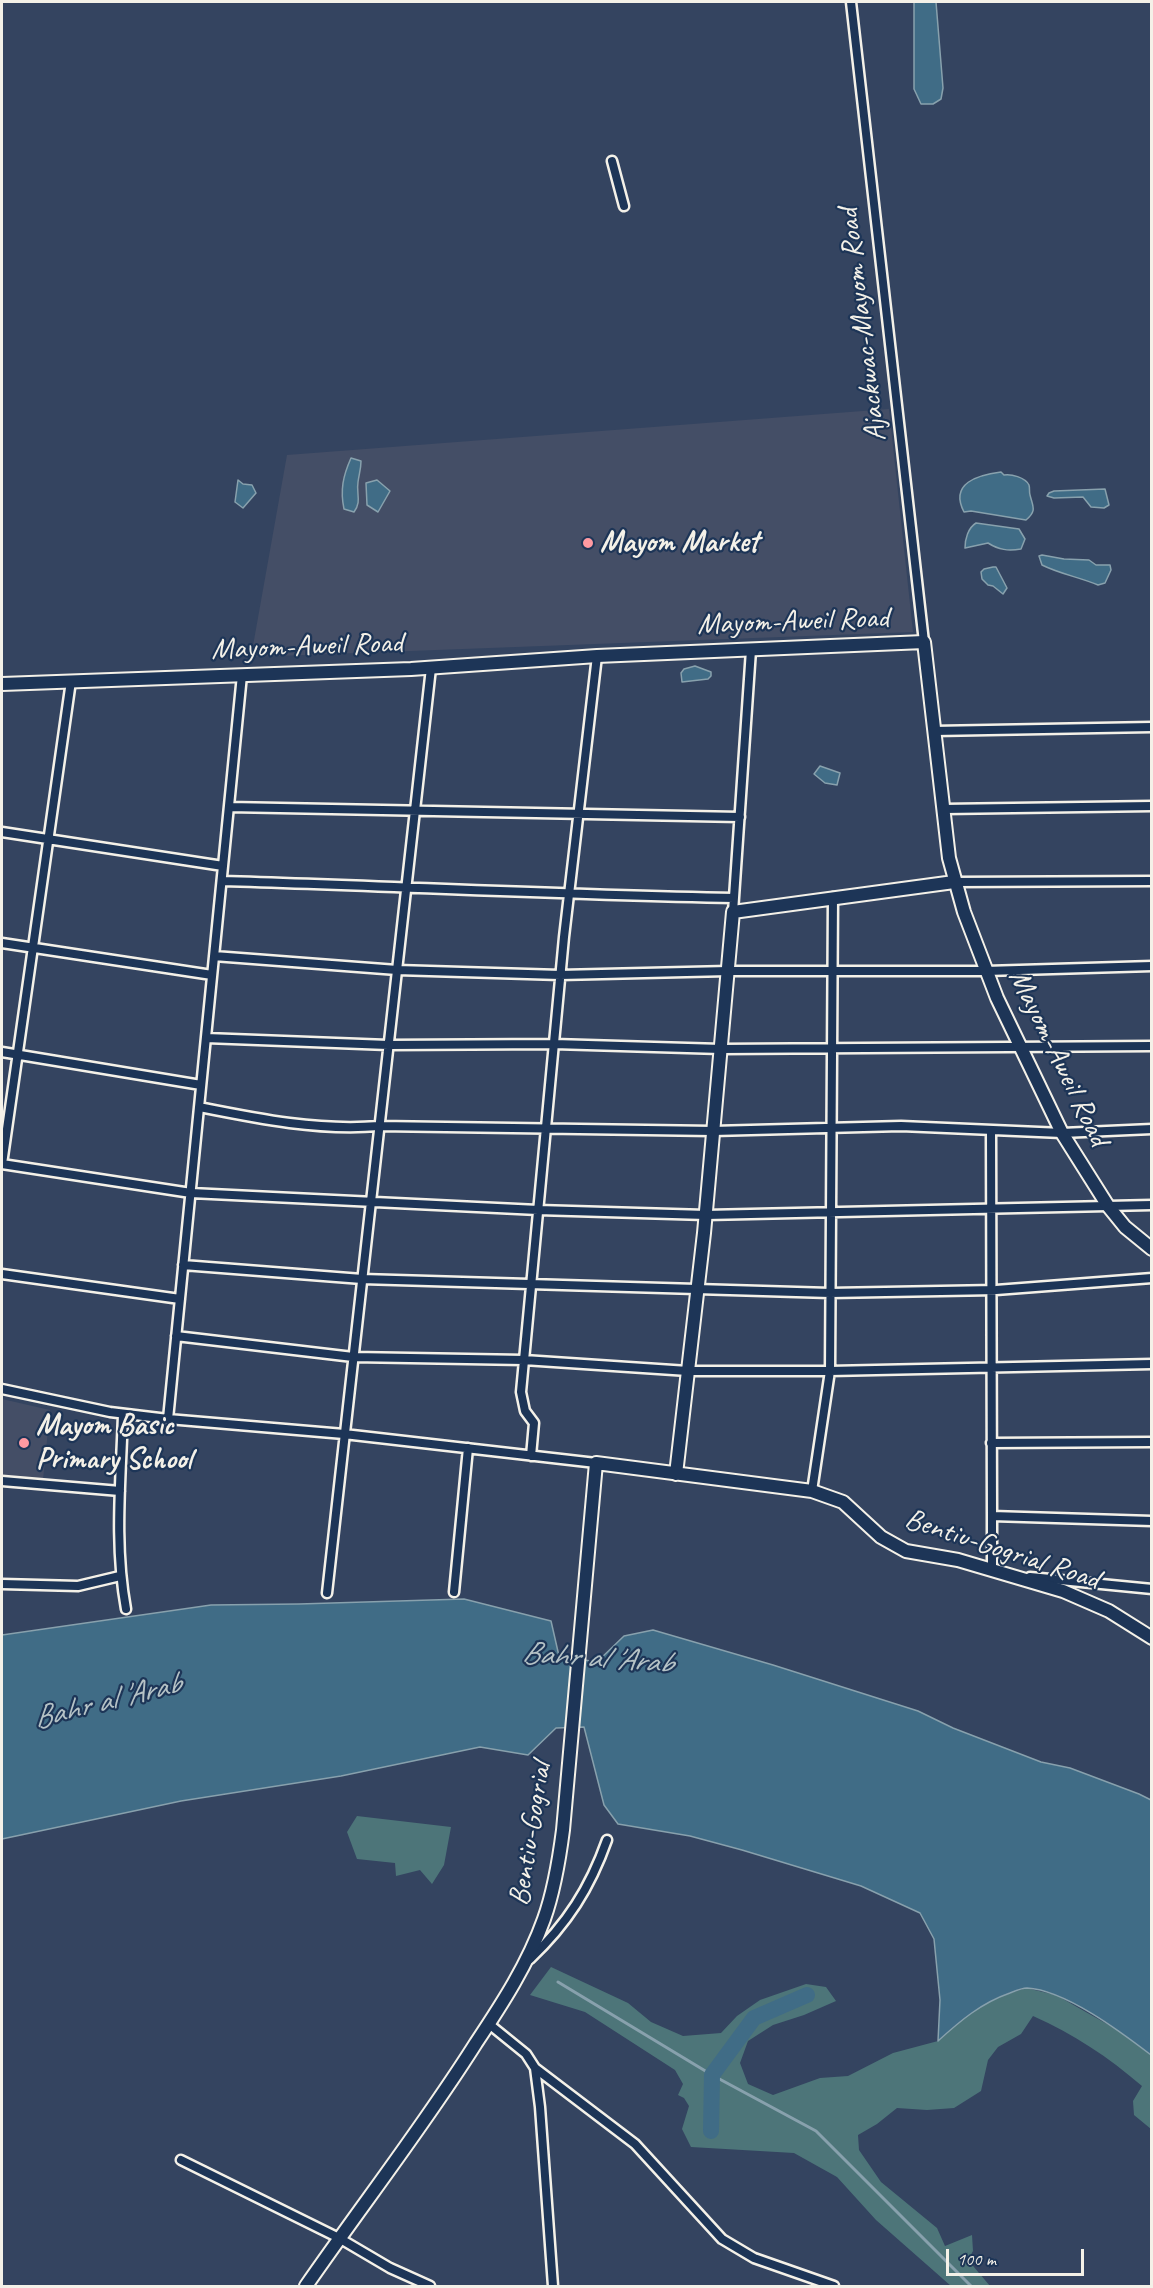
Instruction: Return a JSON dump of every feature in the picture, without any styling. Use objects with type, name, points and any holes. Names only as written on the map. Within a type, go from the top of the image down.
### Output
[{"type":"main road","name":"Mayom-Aweil Road","points":[[2,684],[431,668],[597,656],[924,642],[949,858],[954,882],[986,971],[1020,1048],[1062,1132],[1108,1206],[1125,1227],[1152,1249]]},
{"type":"main road","points":[[676,1474],[706,1215],[733,912],[954,882]]},
{"type":"main road","name":"Bentiu-Gogrial Road","points":[[596,1463],[812,1491],[843,1502],[886,1541],[906,1551],[958,1560],[1063,1591],[1109,1611],[1152,1638]]},
{"type":"main road","name":"Bentiu-Gogrial","points":[[306,2286],[410,2143],[489,2024],[524,1965],[543,1921],[554,1888],[563,1830],[596,1463]]},
{"type":"street","name":"Ajackwac-Mayom Road","points":[[851,2],[924,642]]},
{"type":"street","points":[[612,161],[624,206]]},
{"type":"street","points":[[733,912],[751,650]]},
{"type":"street","points":[[531,1456],[534,1423],[525,1411],[521,1392],[560,975],[597,656]]},
{"type":"street","points":[[327,1593],[431,668]]},
{"type":"street","points":[[168,1419],[242,675]]},
{"type":"street","points":[[71,681],[2,1164],[191,1192],[538,1210],[706,1215],[1152,1205]]},
{"type":"street","points":[[934,731],[1152,727]]},
{"type":"street","points":[[944,809],[1152,806]]},
{"type":"street","points":[[229,807],[740,817]]},
{"type":"street","points":[[2,832],[223,866]]},
{"type":"street","points":[[222,881],[406,886],[569,895],[734,898]]},
{"type":"street","points":[[954,882],[1152,881]]},
{"type":"street","points":[[812,1491],[830,1371],[833,897]]},
{"type":"street","points":[[2,943],[212,975]]},
{"type":"street","points":[[214,956],[397,970],[560,975],[728,971],[986,971],[1152,966]]},
{"type":"street","points":[[206,1038],[388,1045],[554,1044],[721,1049],[1152,1046]]},
{"type":"street","points":[[2,1052],[201,1085]]},
{"type":"street","points":[[199,1107],[270,1122],[354,1128],[379,1126],[713,1131],[901,1126],[991,1131],[1152,1130]]},
{"type":"street","points":[[991,1131],[992,1569]]},
{"type":"street","points":[[183,1265],[362,1279],[531,1286],[830,1293],[991,1290],[1152,1278]]},
{"type":"street","points":[[2,1274],[180,1299]]},
{"type":"street","points":[[176,1336],[353,1357],[524,1360],[688,1371],[830,1371],[1152,1364]]},
{"type":"street","points":[[2,1389],[36,1398],[123,1414],[345,1434],[596,1463]]},
{"type":"street","points":[[123,1414],[118,1541],[120,1576],[126,1609]]},
{"type":"street","points":[[991,1443],[1152,1442]]},
{"type":"street","points":[[454,1592],[468,1449]]},
{"type":"street","points":[[2,1481],[120,1491]]},
{"type":"street","points":[[992,1516],[1152,1521]]},
{"type":"street","points":[[1013,1575],[1152,1589]]},
{"type":"street","points":[[2,1584],[78,1586],[120,1576]]},
{"type":"street","points":[[524,1965],[554,1936],[572,1912],[588,1886],[607,1840]]},
{"type":"street","points":[[489,2024],[526,2054],[535,2068],[634,2144],[722,2239],[754,2258],[834,2286]]},
{"type":"street","points":[[535,2068],[553,2286]]},
{"type":"street","points":[[181,2160],[339,2238],[390,2268],[430,2286]]},
{"type":"shaded area","name":"Mayom Market","points":[[889,409],[913,632],[251,657],[287,455]]},
{"type":"shaded area","name":"Mayom Basic Primary School","points":[[2,1399],[50,1410],[43,1480],[2,1477]]},
{"type":"green space","points":[[357,1816],[451,1827],[444,1865],[432,1884],[420,1870],[396,1876],[395,1863],[357,1859],[347,1832]]},
{"type":"green space","points":[[551,1967],[628,2003],[651,2022],[683,2036],[721,2033],[737,2016],[760,2000],[806,1984],[826,1987],[836,2001],[773,2025],[748,2041],[740,2063],[748,2084],[773,2095],[820,2078],[848,2076],[893,2053],[938,2041],[967,2015],[996,1998],[1026,1988],[1056,1995],[1121,2032],[1151,2055],[1151,2129],[1134,2115],[1133,2101],[1142,2086],[1090,2047],[1063,2030],[1033,2016],[1021,2034],[998,2047],[988,2060],[981,2091],[954,2108],[927,2110],[897,2108],[858,2135],[859,2150],[881,2182],[937,2228],[945,2246],[972,2235],[973,2251],[968,2260],[990,2286],[951,2286],[876,2220],[837,2177],[794,2153],[691,2147],[682,2129],[689,2106],[684,2098],[678,2095],[683,2084],[675,2070],[585,2012],[530,1995]]},
{"type":"water","points":[[914,2],[936,2],[943,88],[941,99],[933,104],[921,104],[914,89]]},
{"type":"water","points":[[351,458],[361,461],[358,501],[354,512],[344,509],[342,496],[344,477]]},
{"type":"water","points":[[1001,472],[1027,482],[1032,514],[1026,520],[971,511],[964,512],[960,502],[963,487],[975,478]]},
{"type":"water","points":[[238,480],[243,484],[252,485],[256,493],[243,508],[235,502]]},
{"type":"water","points":[[377,480],[390,491],[378,512],[367,505],[366,483]]},
{"type":"water","points":[[1105,489],[1109,505],[1104,508],[1091,507],[1083,497],[1054,498],[1047,496],[1054,491]]},
{"type":"water","points":[[976,523],[1019,529],[1025,539],[1021,549],[1004,549],[988,543],[965,548],[968,534]]},
{"type":"water","points":[[1039,556],[1089,560],[1096,565],[1110,565],[1111,570],[1105,583],[1098,585],[1042,565]]},
{"type":"water","points":[[996,567],[1007,588],[1003,594],[982,579],[981,572]]},
{"type":"water","points":[[695,666],[711,672],[711,676],[708,679],[682,682],[681,673],[684,669]]},
{"type":"water","points":[[820,766],[840,773],[837,785],[825,783],[814,774]]},
{"type":"water","name":"Bahr al 'Arab","points":[[464,1599],[551,1621],[559,1656],[597,1662],[624,1636],[653,1630],[918,1711],[953,1728],[1041,1762],[1070,1768],[1151,1800],[1151,2055],[1109,2024],[1075,2004],[1058,1996],[1027,1988],[999,1997],[980,2007],[938,2041],[940,2000],[934,1939],[920,1913],[861,1886],[742,1850],[690,1836],[618,1824],[604,1805],[584,1727],[556,1728],[528,1755],[480,1747],[341,1776],[181,1801],[2,1839],[2,1635],[211,1605]]},
{"type":"waterway","points":[[558,1982],[712,2075],[816,2131],[971,2286]]},
{"type":"waterway","points":[[711,2131],[712,2075],[754,2018],[807,1995]]},
{"type":"place","name":"Mayom Market","points":[[588,543]]},
{"type":"place","name":"Mayom Basic Primary School","points":[[24,1443]]}]
